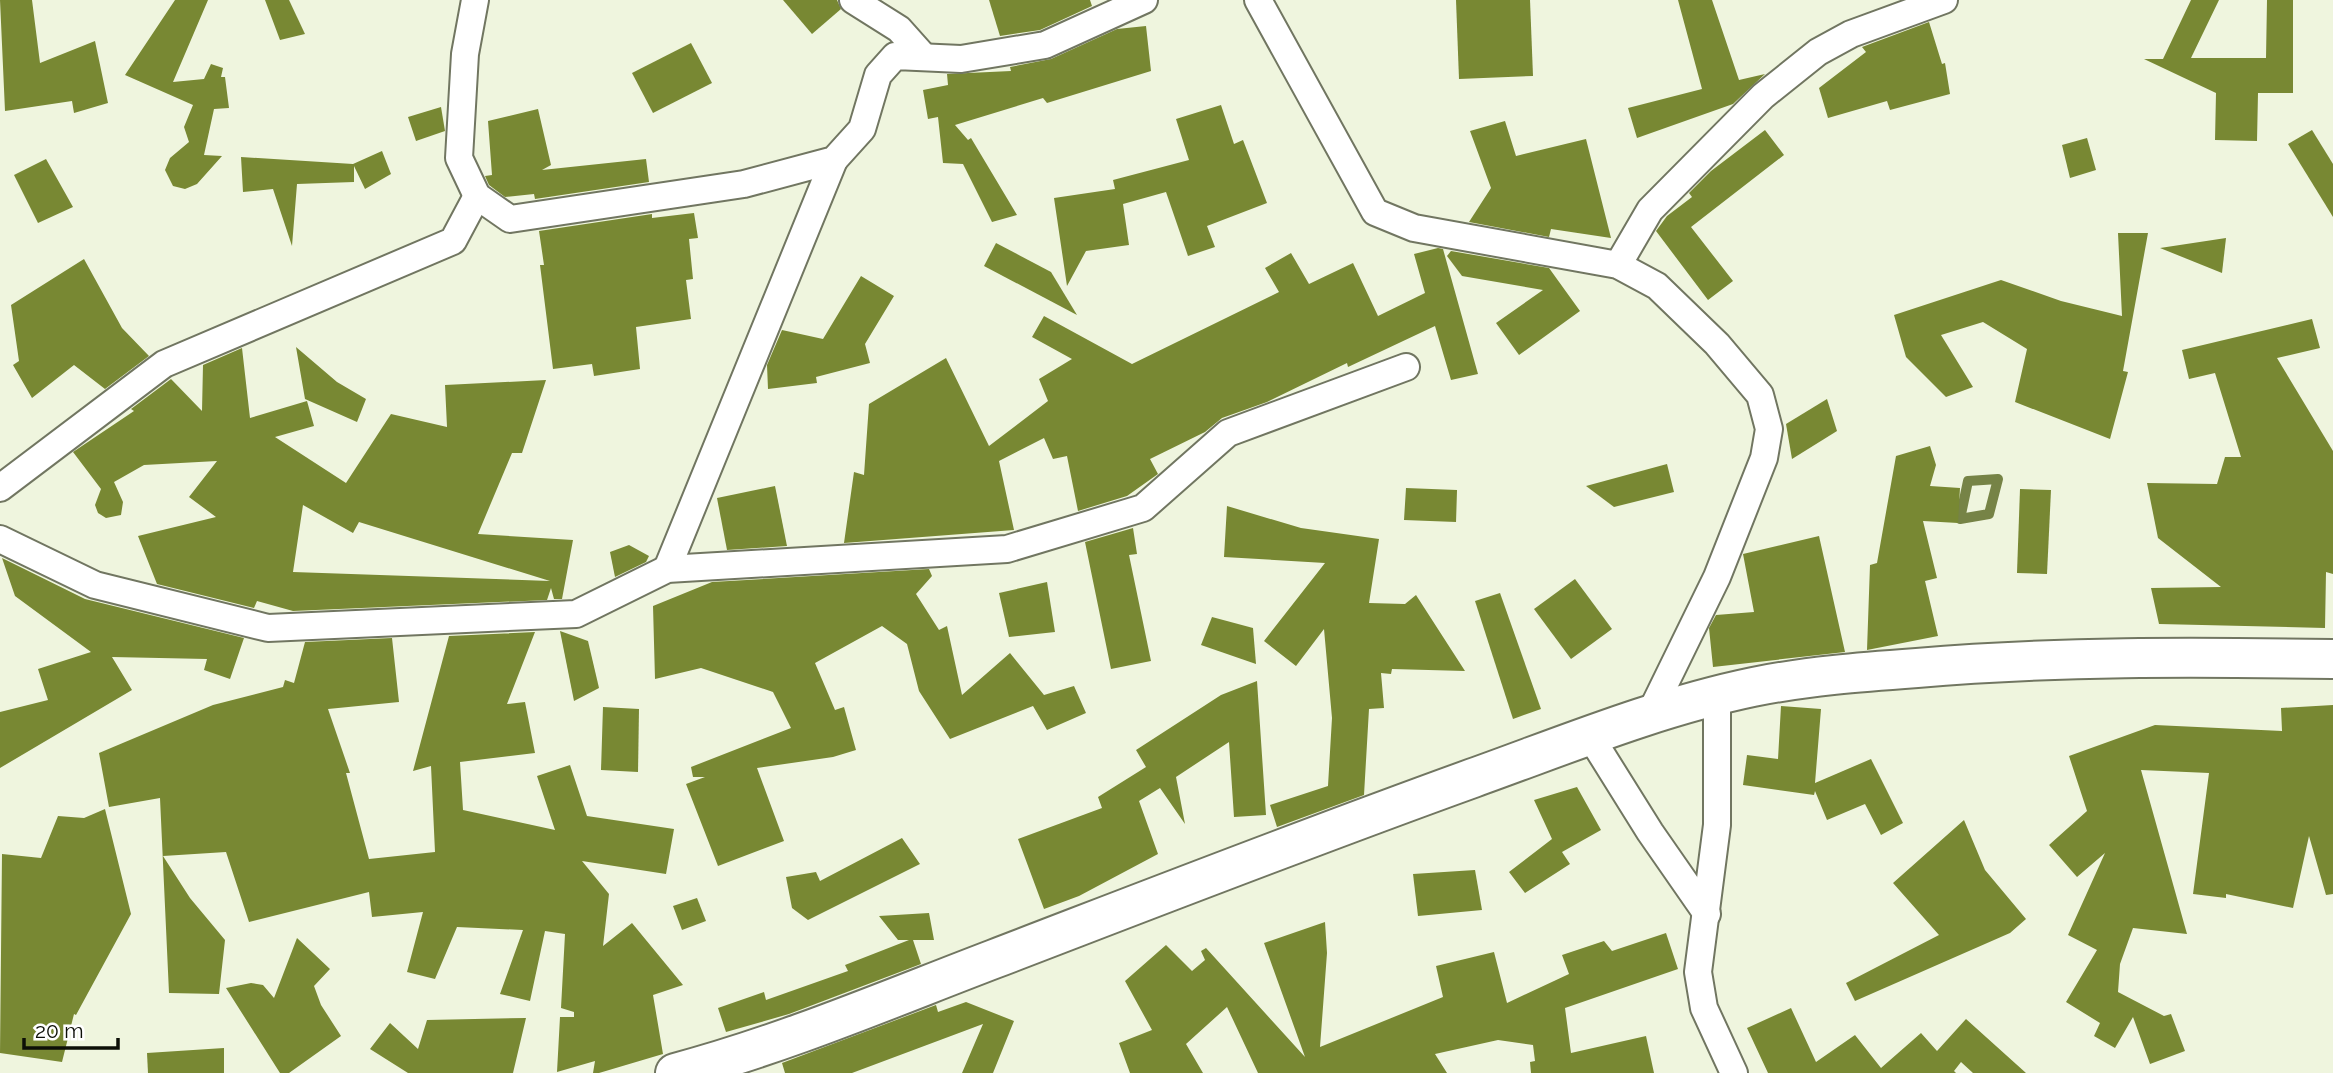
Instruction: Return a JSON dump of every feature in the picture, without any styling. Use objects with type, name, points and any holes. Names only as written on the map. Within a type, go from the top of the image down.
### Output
[{"type":"main road","points":[[675,1073],[718,1062],[847,1016],[1325,832],[1590,736],[1648,716],[1753,687],[1849,673],[1976,663],[2136,657],[2333,659]]},
{"type":"street","points":[[475,0],[465,54],[459,159],[477,196],[510,219],[744,184],[834,160]]},
{"type":"street","points":[[853,0],[899,29],[924,57]]},
{"type":"street","points":[[667,569],[834,160],[862,129],[878,75],[895,56],[961,59],[1045,45],[1144,0]]},
{"type":"street","points":[[1258,0],[1375,212],[1414,228],[1618,265],[1657,286],[1717,344],[1760,395],[1769,429],[1764,458],[1717,577],[1648,716]]},
{"type":"street","points":[[1618,265],[1650,211],[1763,96],[1818,52],[1851,34],[1944,0]]},
{"type":"street","points":[[0,488],[164,364],[453,241],[477,196]]},
{"type":"street","points":[[0,539],[95,585],[268,628],[576,614],[667,569],[1007,549],[1143,508],[1228,433],[1406,367]]},
{"type":"street","points":[[1717,696],[1717,825],[1698,972],[1704,1008],[1734,1073]]},
{"type":"street","points":[[1590,736],[1650,832],[1707,915]]},
{"type":"building","points":[[0,0],[32,0],[40,63],[95,41],[108,103],[74,113],[72,101],[5,111]]},
{"type":"building","points":[[175,0],[208,0],[173,82],[204,79],[211,64],[223,68],[221,77],[225,77],[229,108],[214,109],[204,155],[222,156],[197,184],[185,189],[173,186],[165,170],[170,158],[189,142],[184,127],[193,105],[125,75]]},
{"type":"building","points":[[265,0],[289,0],[305,34],[280,40]]},
{"type":"building","points":[[783,0],[837,0],[841,9],[812,34]]},
{"type":"building","points":[[989,0],[1090,0],[1092,6],[1040,30],[1000,36]]},
{"type":"building","points":[[1456,0],[1530,0],[1533,76],[1459,79]]},
{"type":"building","points":[[1678,0],[1712,0],[1739,80],[1765,74],[1733,104],[1637,138],[1628,108],[1702,89]]},
{"type":"building","points":[[2191,0],[2219,0],[2191,58],[2266,58],[2267,0],[2293,0],[2293,93],[2258,93],[2257,141],[2215,140],[2216,93],[2144,59],[2163,59]]},
{"type":"building","points":[[1929,22],[1942,64],[1945,63],[1950,94],[1890,110],[1887,101],[1828,118],[1819,88],[1866,52],[1862,47]]},
{"type":"building","points":[[1146,26],[1151,71],[1047,103],[1043,98],[955,125],[968,140],[971,138],[1017,215],[992,222],[963,164],[943,163],[938,117],[928,119],[923,90],[948,85],[947,74],[1011,71],[1010,67],[1051,59],[1117,29]]},
{"type":"building","points":[[691,43],[712,83],[653,113],[632,73]]},
{"type":"building","points":[[1221,105],[1234,144],[1243,140],[1267,203],[1207,226],[1215,247],[1188,256],[1166,192],[1123,204],[1129,245],[1086,251],[1067,286],[1054,198],[1115,189],[1113,180],[1189,160],[1176,119]]},
{"type":"building","points":[[441,107],[445,131],[416,141],[408,117]]},
{"type":"building","points":[[538,109],[551,165],[542,170],[646,159],[649,182],[535,199],[534,194],[505,197],[489,185],[485,176],[492,175],[488,121]]},
{"type":"building","points":[[1505,121],[1516,156],[1586,139],[1611,238],[1551,229],[1549,237],[1469,222],[1491,188],[1470,131]]},
{"type":"building","points":[[1765,130],[1784,155],[1691,227],[1733,281],[1708,300],[1656,231],[1667,216],[1692,197],[1689,193],[1711,171]]},
{"type":"building","points":[[2312,130],[2333,164],[2333,217],[2288,144]]},
{"type":"building","points":[[2087,138],[2096,170],[2070,178],[2062,145]]},
{"type":"building","points":[[382,151],[391,174],[365,189],[354,166],[354,182],[297,184],[292,246],[273,189],[243,192],[241,157],[353,164]]},
{"type":"building","points":[[46,159],[73,207],[38,223],[14,175]]},
{"type":"building","points":[[694,213],[698,238],[689,239],[693,279],[686,280],[691,319],[636,327],[640,369],[594,376],[592,364],[553,369],[540,265],[544,265],[539,231],[652,214],[652,218]]},
{"type":"building","points":[[2118,233],[2148,233],[2123,371],[2128,372],[2110,439],[2015,402],[2027,349],[1983,322],[1941,335],[1973,387],[1946,397],[1906,357],[1894,315],[2001,280],[2061,301],[2122,316]]},
{"type":"building","points":[[2226,238],[2222,273],[2160,248]]},
{"type":"building","points":[[996,243],[1051,272],[1077,315],[984,266]]},
{"type":"building","points":[[1443,249],[1478,374],[1451,380],[1435,326],[1348,367],[1347,363],[1267,402],[1222,418],[1205,432],[1150,459],[1158,474],[1127,496],[1078,511],[1067,456],[1053,459],[1044,438],[999,461],[1014,530],[844,543],[854,472],[864,475],[869,404],[946,358],[989,446],[1048,401],[1039,379],[1072,359],[1032,337],[1044,316],[1132,364],[1279,292],[1265,268],[1291,253],[1309,284],[1353,263],[1378,316],[1425,293],[1414,254]]},
{"type":"building","points":[[1451,251],[1549,268],[1580,311],[1519,355],[1496,323],[1543,290],[1462,276],[1447,256]]},
{"type":"building","points":[[84,259],[122,328],[149,356],[105,389],[74,365],[32,398],[13,365],[19,361],[11,305]]},
{"type":"building","points":[[861,276],[894,296],[865,344],[870,363],[816,377],[817,383],[768,389],[767,365],[782,330],[823,339]]},
{"type":"building","points":[[2312,319],[2320,348],[2277,358],[2333,451],[2333,574],[2326,572],[2325,628],[2159,624],[2151,588],[2221,587],[2158,538],[2147,483],[2217,484],[2225,457],[2241,457],[2215,373],[2189,379],[2182,350]]},
{"type":"building","points":[[296,347],[337,382],[366,399],[357,422],[305,399]]},
{"type":"building","points":[[242,348],[250,418],[307,401],[314,426],[275,437],[346,483],[391,414],[447,427],[445,385],[546,380],[522,453],[512,453],[478,534],[573,540],[562,599],[554,599],[551,588],[547,600],[293,611],[257,601],[254,608],[157,584],[138,536],[216,517],[189,497],[217,461],[144,465],[114,482],[123,502],[121,515],[106,518],[98,513],[95,505],[101,489],[73,452],[134,411],[131,409],[171,379],[202,411],[203,365]],"holes":[[[303,505],[353,533],[359,522],[550,581],[293,572]]]},
{"type":"building","points":[[1827,399],[1837,431],[1792,459],[1786,424]]},
{"type":"building","points":[[1930,446],[1936,465],[1930,486],[1960,488],[1958,523],[1923,521],[1937,578],[1925,581],[1938,636],[1867,650],[1870,565],[1877,563],[1896,456]]},
{"type":"building","points":[[1667,464],[1674,492],[1614,507],[1586,486]]},
{"type":"building","points":[[775,486],[787,546],[727,550],[717,498]]},
{"type":"building","points":[[1406,488],[1457,490],[1456,522],[1404,520]]},
{"type":"building","points":[[2020,489],[2051,490],[2047,574],[2017,573]]},
{"type":"building","points":[[1227,506],[1301,528],[1379,539],[1369,603],[1405,604],[1416,595],[1465,671],[1392,669],[1391,674],[1381,673],[1384,708],[1369,709],[1364,795],[1277,827],[1270,805],[1328,786],[1332,718],[1324,629],[1296,666],[1264,641],[1325,563],[1224,557]]},
{"type":"building","points":[[1133,528],[1137,554],[1129,555],[1151,661],[1111,669],[1085,542]]},
{"type":"building","points":[[1819,536],[1845,652],[1713,667],[1709,628],[1716,615],[1754,612],[1743,554]]},
{"type":"building","points":[[629,545],[649,556],[646,562],[615,577],[610,552]]},
{"type":"building","points":[[2,558],[85,599],[244,638],[230,679],[204,670],[207,659],[112,657],[132,690],[0,768],[0,712],[48,700],[38,669],[91,652],[15,596]]},
{"type":"building","points":[[929,569],[932,576],[916,594],[939,630],[947,626],[962,695],[1010,653],[1044,695],[1074,686],[1086,713],[1047,730],[1033,706],[950,739],[919,691],[907,644],[882,626],[815,663],[835,710],[844,707],[856,750],[833,757],[757,768],[784,841],[718,866],[686,784],[705,777],[693,777],[691,767],[791,728],[773,692],[701,668],[655,679],[653,606],[712,582]]},
{"type":"building","points":[[1575,579],[1612,629],[1571,659],[1534,609]]},
{"type":"building","points":[[1047,582],[1055,632],[1009,637],[999,593]]},
{"type":"building","points":[[1500,593],[1541,709],[1513,719],[1475,601]]},
{"type":"building","points":[[1212,617],[1253,628],[1256,664],[1201,645]]},
{"type":"building","points":[[560,631],[588,641],[599,688],[574,701]]},
{"type":"building","points":[[535,632],[507,704],[525,702],[535,753],[460,762],[463,810],[555,830],[537,776],[570,765],[587,816],[674,829],[666,874],[582,861],[609,894],[603,946],[632,923],[683,985],[653,995],[663,1054],[599,1073],[593,1073],[595,1061],[557,1072],[560,1017],[574,1017],[574,1012],[561,1008],[565,934],[545,931],[530,1001],[500,994],[523,930],[457,927],[435,979],[407,972],[423,912],[372,917],[369,892],[249,922],[226,852],[163,856],[190,898],[225,940],[219,994],[169,993],[160,798],[109,807],[99,753],[213,705],[283,687],[285,680],[294,683],[305,642],[392,638],[399,702],[328,709],[350,773],[346,773],[369,859],[435,852],[431,766],[413,771],[449,636]]},
{"type":"building","points":[[1257,681],[1266,815],[1234,817],[1229,742],[1176,777],[1185,824],[1160,788],[1139,801],[1158,854],[1079,896],[1044,909],[1018,839],[1102,808],[1098,797],[1146,767],[1136,750],[1221,695]]},
{"type":"building","points":[[2333,705],[2333,894],[2326,895],[2309,836],[2293,908],[2226,894],[2226,898],[2193,894],[2209,773],[2141,770],[2187,934],[2133,928],[2120,964],[2118,992],[2164,1016],[2171,1014],[2185,1051],[2150,1064],[2133,1017],[2115,1048],[2094,1036],[2100,1023],[2066,1002],[2097,950],[2068,935],[2105,853],[2077,877],[2049,845],[2087,811],[2069,756],[2155,725],[2282,731],[2281,708]]},
{"type":"building","points":[[1781,706],[1821,709],[1815,783],[1871,759],[1903,823],[1881,835],[1865,804],[1827,820],[1815,791],[1814,795],[1743,785],[1747,755],[1778,759]]},
{"type":"building","points":[[603,707],[639,709],[638,772],[601,770]]},
{"type":"building","points":[[1577,787],[1601,830],[1562,852],[1570,864],[1525,893],[1509,872],[1552,839],[1534,800]]},
{"type":"building","points":[[105,809],[131,914],[76,1015],[74,1014],[62,1062],[0,1053],[2,854],[41,858],[58,816],[84,818]]},
{"type":"building","points":[[1964,820],[1985,870],[2026,919],[2010,933],[1855,1001],[1846,983],[1939,935],[1893,883]]},
{"type":"building","points":[[902,838],[920,864],[808,920],[792,908],[786,877],[816,872],[820,881]]},
{"type":"building","points":[[1475,870],[1482,910],[1418,916],[1413,874]]},
{"type":"building","points":[[697,898],[706,921],[682,930],[673,906]]},
{"type":"building","points":[[929,913],[934,940],[913,940],[921,964],[789,1014],[726,1032],[718,1008],[764,992],[766,1000],[848,971],[845,965],[909,940],[898,940],[879,916]]},
{"type":"building","points":[[1325,922],[1327,953],[1320,1047],[1443,997],[1436,966],[1494,952],[1507,1003],[1569,974],[1562,955],[1604,941],[1612,951],[1666,933],[1678,969],[1565,1008],[1571,1053],[1646,1036],[1654,1073],[1531,1073],[1530,1062],[1535,1061],[1533,1045],[1498,1040],[1435,1054],[1447,1073],[1258,1073],[1227,1007],[1186,1044],[1203,1073],[1130,1073],[1119,1043],[1152,1030],[1125,981],[1166,945],[1192,971],[1205,960],[1201,951],[1206,948],[1305,1057],[1264,943]]},
{"type":"building","points":[[297,938],[330,969],[314,986],[321,1005],[341,1036],[289,1073],[280,1073],[226,988],[251,983],[263,985],[274,998]]},
{"type":"building","points":[[966,1002],[1014,1021],[993,1073],[962,1073],[983,1024],[852,1073],[785,1073],[782,1063],[936,1005],[938,1012]]},
{"type":"building","points":[[1791,1008],[1816,1062],[1855,1035],[1881,1068],[1921,1033],[1937,1051],[1966,1019],[2026,1073],[1973,1073],[1961,1062],[1954,1071],[1956,1073],[1768,1073],[1747,1028]]},
{"type":"building","points":[[526,1018],[513,1073],[408,1073],[370,1049],[390,1023],[418,1049],[427,1020]]},
{"type":"building","points":[[224,1048],[224,1073],[148,1073],[147,1053]]},
{"type":"waterway","points":[[1998,479],[1989,514],[1960,519],[1968,481],[1998,479]]}]
